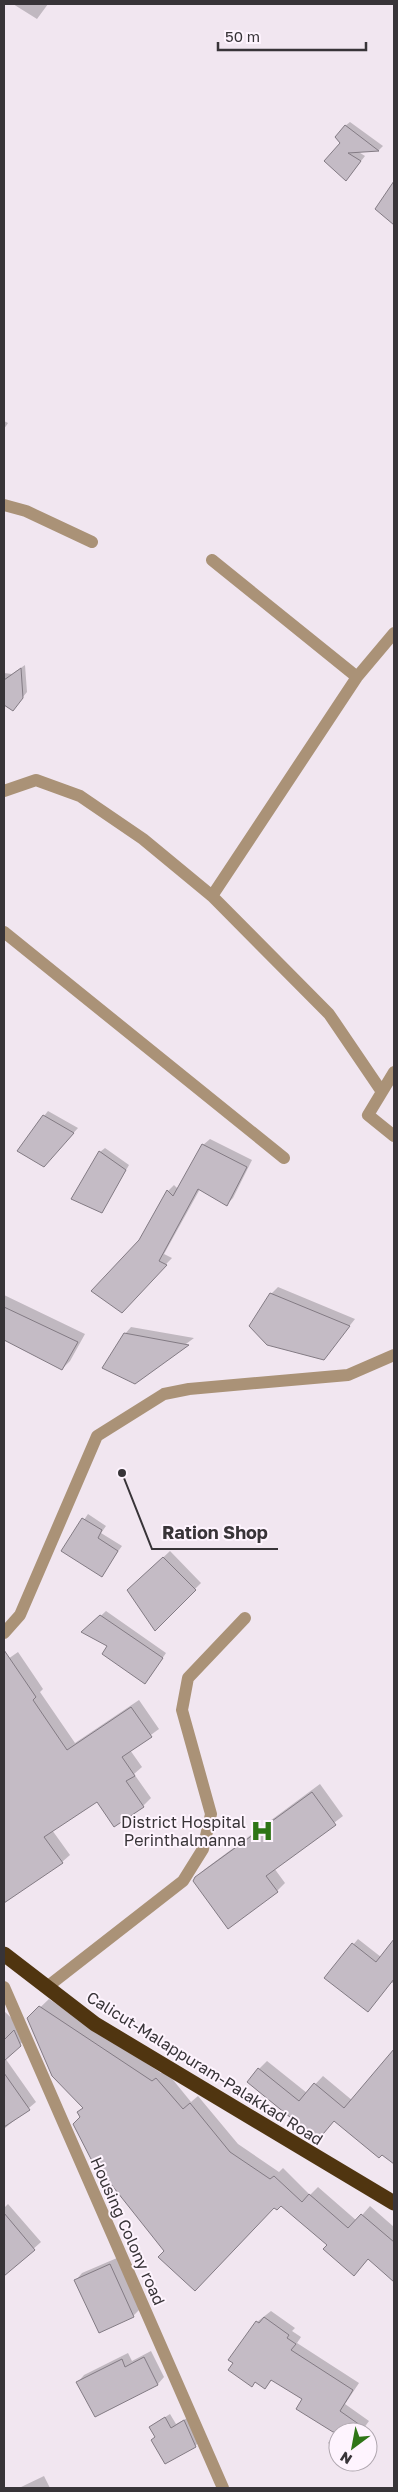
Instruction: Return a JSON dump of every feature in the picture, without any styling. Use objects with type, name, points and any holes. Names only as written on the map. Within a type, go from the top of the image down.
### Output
[{"type":"highway","name":"Calicut-Malappuram-Palakkad Road","points":[[4,1954],[95,2024],[394,2203]]},
{"type":"street","points":[[4,505],[26,511],[92,542]]},
{"type":"street","points":[[212,560],[356,677]]},
{"type":"street","points":[[212,896],[356,677],[394,633]]},
{"type":"street","points":[[4,791],[36,780],[80,796],[143,839],[212,896],[329,1014],[382,1092]]},
{"type":"street","points":[[4,932],[284,1158]]},
{"type":"street","points":[[394,1072],[368,1116],[394,1136]]},
{"type":"street","points":[[4,1633],[20,1615],[97,1436],[164,1394],[189,1389],[348,1375],[394,1355]]},
{"type":"street","points":[[47,1987],[183,1882],[203,1849],[211,1814],[182,1710],[188,1678],[245,1618]]},
{"type":"street","name":"Housing Colony road","points":[[4,1987],[223,2488]]},
{"type":"building","points":[[345,125],[379,151],[348,153],[361,161],[346,181],[324,161],[340,143],[335,137]]},
{"type":"building","points":[[394,181],[394,225],[375,209]]},
{"type":"building","points":[[21,668],[23,698],[13,711],[4,705],[4,680]]},
{"type":"building","points":[[43,1115],[74,1133],[44,1167],[17,1151]]},
{"type":"building","points":[[202,1144],[247,1167],[227,1206],[198,1189],[159,1261],[167,1265],[122,1313],[91,1291],[139,1240],[167,1190],[173,1196]]},
{"type":"building","points":[[99,1151],[126,1170],[102,1213],[71,1199]]},
{"type":"building","points":[[270,1293],[350,1326],[324,1360],[267,1345],[249,1326]]},
{"type":"building","points":[[4,1307],[78,1342],[62,1370],[4,1340]]},
{"type":"building","points":[[124,1333],[189,1345],[135,1384],[102,1368]]},
{"type":"building","points":[[82,1518],[102,1530],[98,1538],[118,1551],[102,1577],[61,1551]]},
{"type":"building","points":[[163,1557],[196,1590],[155,1631],[127,1590]]},
{"type":"building","points":[[100,1615],[163,1658],[145,1684],[102,1654],[107,1646],[81,1632]]},
{"type":"building","points":[[4,1650],[36,1697],[33,1700],[67,1750],[131,1707],[152,1737],[122,1757],[135,1776],[126,1781],[144,1807],[114,1827],[97,1802],[44,1837],[63,1863],[4,1903]]},
{"type":"building","points":[[312,1792],[336,1825],[266,1876],[278,1892],[228,1929],[193,1881],[195,1877]]},
{"type":"building","points":[[394,1939],[394,1979],[368,2012],[324,1978],[352,1943],[376,1962]]},
{"type":"building","points":[[39,2006],[152,2081],[156,2078],[183,2109],[190,2103],[230,2152],[270,2179],[274,2176],[302,2202],[309,2194],[348,2228],[361,2214],[394,2242],[394,2282],[368,2259],[354,2276],[323,2249],[327,2245],[281,2206],[277,2210],[274,2208],[195,2291],[158,2257],[164,2251],[91,2159],[73,2124],[80,2117],[77,2112],[83,2108],[52,2076],[27,2018]]},
{"type":"building","points":[[14,2030],[21,2046],[4,2061],[4,2040]]},
{"type":"building","points":[[394,2049],[394,2164],[382,2155],[379,2158],[334,2121],[318,2140],[247,2082],[258,2068],[299,2101],[314,2083],[344,2108]]},
{"type":"building","points":[[4,2073],[30,2110],[4,2127]]},
{"type":"building","points":[[4,2213],[35,2250],[4,2276]]},
{"type":"building","points":[[110,2264],[134,2317],[99,2333],[74,2280]]},
{"type":"building","points":[[264,2317],[289,2335],[287,2338],[296,2344],[291,2350],[353,2390],[340,2411],[356,2422],[328,2422],[328,2429],[296,2409],[302,2399],[271,2380],[265,2389],[255,2382],[252,2387],[228,2370],[233,2363],[228,2360],[256,2321],[259,2323]]},
{"type":"building","points":[[144,2357],[158,2385],[95,2417],[76,2382],[122,2359],[125,2367]]},
{"type":"building","points":[[165,2417],[171,2428],[184,2420],[196,2447],[165,2464],[151,2440],[155,2437],[149,2427]]},
{"type":"place","name":"Ration Shop","points":[[122,1473]]},
{"type":"place","name":"District Hospital Perinthalmanna","points":[[262,1831]]}]
